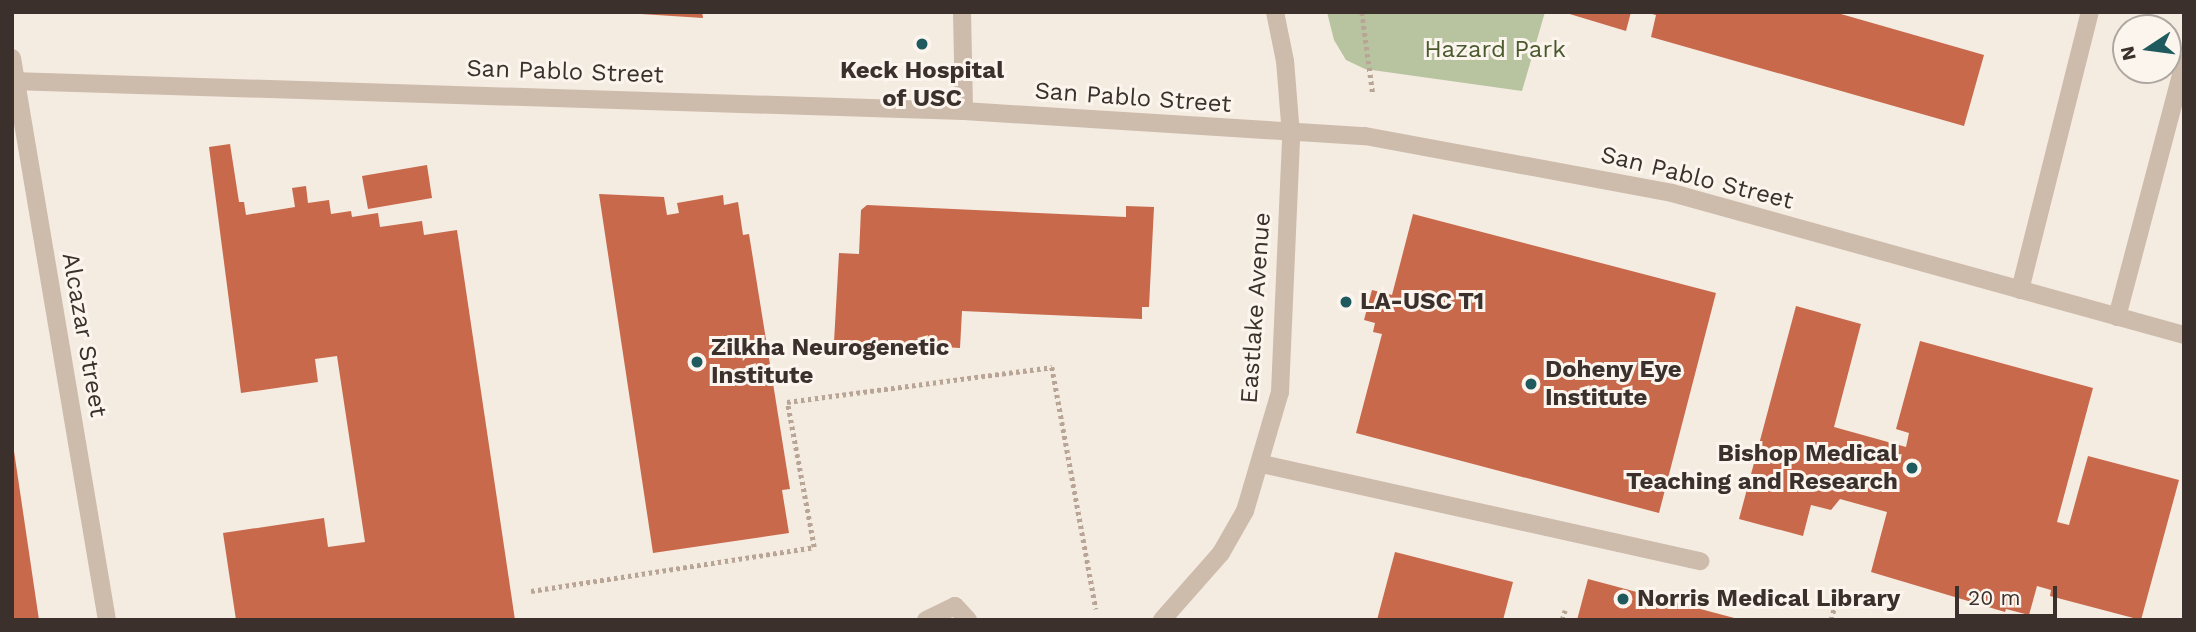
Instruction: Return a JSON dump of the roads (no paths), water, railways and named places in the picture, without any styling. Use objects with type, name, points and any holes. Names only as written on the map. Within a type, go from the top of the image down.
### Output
[{"type":"street","points":[[962,12],[964,111]]},
{"type":"street","name":"Eastlake Avenue","points":[[1162,620],[1222,553],[1245,511],[1262,464],[1280,391],[1292,135],[1285,61],[1275,12]]},
{"type":"street","points":[[2020,290],[2090,12]]},
{"type":"street","name":"Alcazar Street","points":[[12,58],[107,620]]},
{"type":"street","points":[[2117,317],[2184,64]]},
{"type":"street","name":"San Pablo Street","points":[[14,81],[964,111],[1292,135],[1365,136],[1433,145],[1672,193],[2184,335]]},
{"type":"street","points":[[1262,464],[1700,561]]},
{"type":"street","points":[[926,620],[955,606],[968,620]]},
{"type":"place","name":"Keck Hospital of USC","points":[[922,44]]},
{"type":"place","name":"LA-USC T1","points":[[1346,302]]},
{"type":"place","name":"Zilkha Neurogenetic Institute","points":[[697,362]]},
{"type":"place","name":"Doheny Eye Institute","points":[[1531,384]]},
{"type":"place","name":"Bishop Medical Teaching and Research","points":[[1912,468]]},
{"type":"place","name":"Norris Medical Library","points":[[1623,599]]},
{"type":"park label","name":"Hazard Park","points":[[1495,50]]}]
